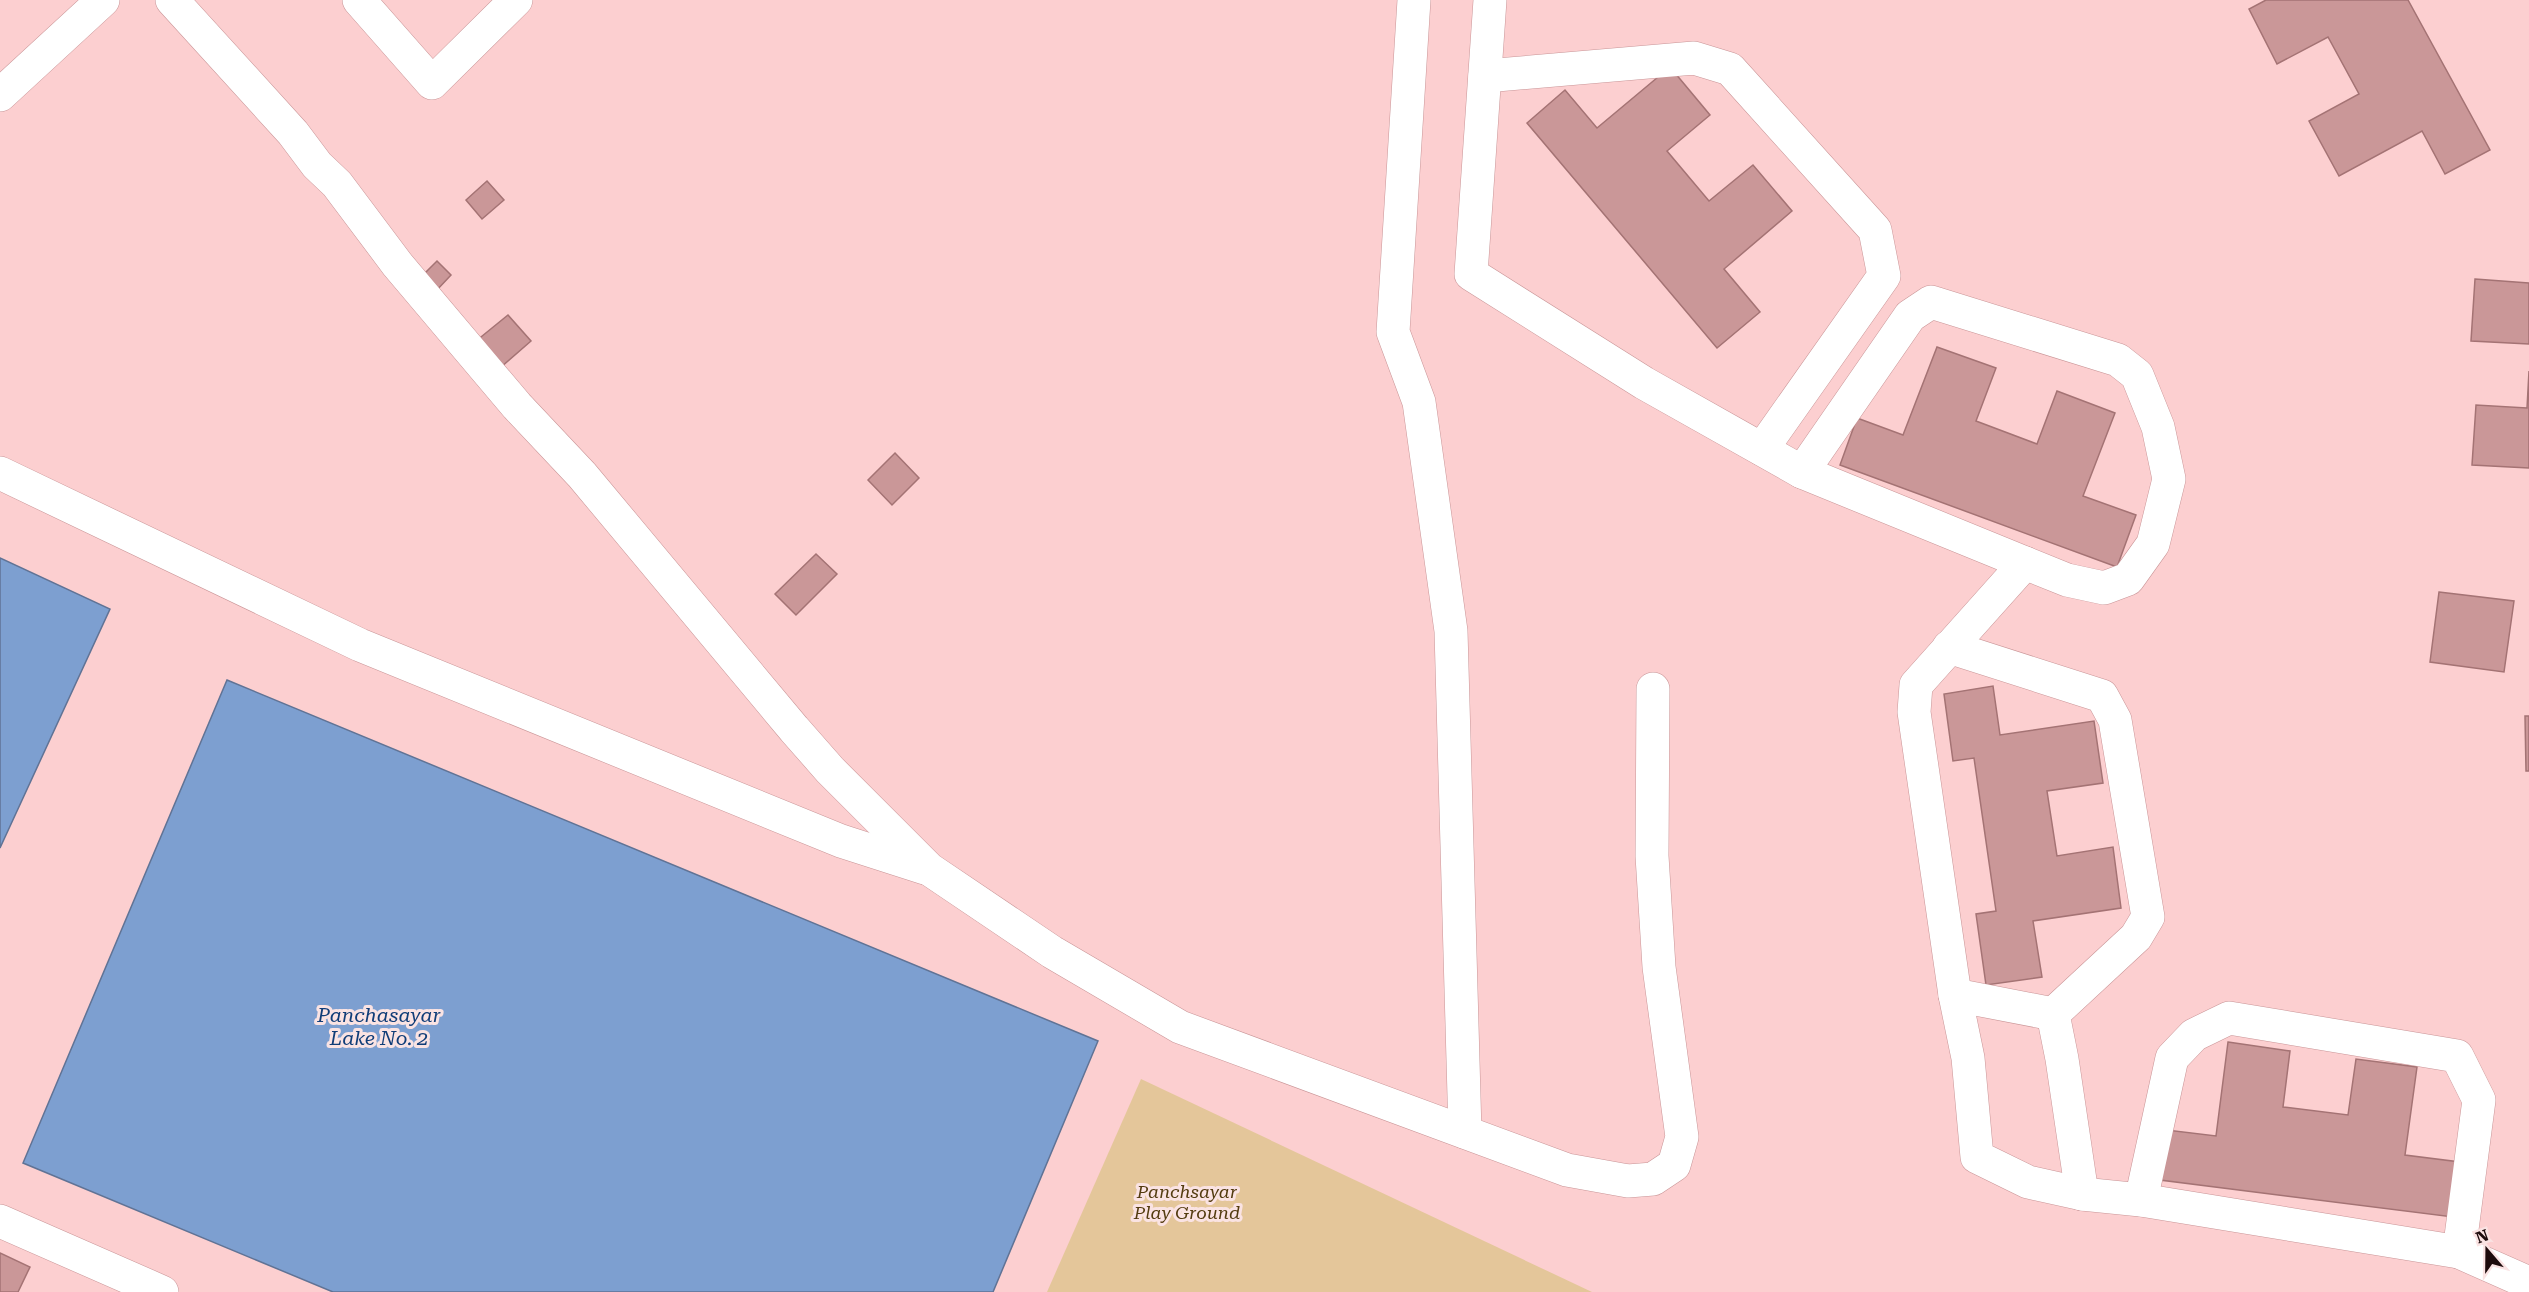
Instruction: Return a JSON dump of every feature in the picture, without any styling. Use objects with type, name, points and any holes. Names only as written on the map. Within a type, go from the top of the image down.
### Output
[{"type":"street","points":[[0,95],[103,0]]},
{"type":"street","points":[[172,0],[294,133],[317,165],[337,184],[397,264],[517,406],[598,493],[830,770],[929,869],[1052,952],[1180,1026],[1567,1170],[1628,1181],[1653,1179],[1674,1165],[1682,1137],[1659,966],[1654,889],[1652,856],[1653,689]]},
{"type":"street","points":[[359,0],[432,83],[516,0]]},
{"type":"street","points":[[1414,0],[1393,332],[1419,402],[1451,631],[1465,1132]]},
{"type":"street","points":[[1490,0],[1471,274],[1644,383],[1802,472],[2067,580],[2104,588],[2128,579],[2152,544],[2169,479],[2158,427],[2137,375],[2118,360],[1931,302],[1910,316],[1802,472]]},
{"type":"street","points":[[1485,76],[1694,58],[1730,69],[1875,230],[1884,276],[1762,449]]},
{"type":"street","points":[[0,473],[360,645],[841,841],[929,869]]},
{"type":"street","points":[[2025,563],[1916,685],[1914,712],[1955,995],[1968,1058],[1977,1157],[2028,1182],[2082,1194],[2140,1200],[2459,1252],[2529,1283]]},
{"type":"street","points":[[1949,647],[2102,696],[2115,720],[2148,917],[2136,937],[2053,1014]]},
{"type":"street","points":[[1955,995],[2053,1014]]},
{"type":"street","points":[[2053,1014],[2082,1194]]},
{"type":"street","points":[[2140,1200],[2172,1058],[2194,1035],[2229,1018],[2457,1056],[2479,1100],[2459,1252]]},
{"type":"street","points":[[0,1221],[162,1292]]},
{"type":"green space","name":"Panchsayar Play Ground","points":[[1141,1079],[1592,1292],[1047,1292]]},
{"type":"water","points":[[0,558],[110,609],[0,848]]},
{"type":"water","name":"Panchasayar Lake No. 2","points":[[227,680],[1098,1041],[993,1292],[333,1292],[23,1163]]},
{"type":"building","points":[[2266,0],[2408,0],[2490,150],[2445,174],[2422,131],[2339,176],[2309,121],[2359,94],[2328,37],[2277,64],[2249,9]]},
{"type":"building","points":[[1670,67],[1710,115],[1667,151],[1709,201],[1753,165],[1792,211],[1724,269],[1760,312],[1717,348],[1527,123],[1565,90],[1597,128]]},
{"type":"building","points":[[487,181],[504,200],[482,219],[466,200]]},
{"type":"building","points":[[437,261],[451,275],[436,291],[421,277]]},
{"type":"building","points":[[2475,279],[2529,283],[2529,344],[2471,341]]},
{"type":"building","points":[[508,315],[531,341],[500,368],[476,341]]},
{"type":"building","points":[[1937,347],[1996,368],[1976,421],[2037,444],[2057,391],[2115,413],[2083,496],[2136,515],[2117,567],[1840,465],[1857,418],[1903,435]]},
{"type":"building","points":[[2529,371],[2529,468],[2472,465],[2476,405],[2527,408]]},
{"type":"building","points":[[895,453],[919,478],[892,505],[868,480]]},
{"type":"building","points":[[816,554],[837,574],[796,615],[775,594]]},
{"type":"building","points":[[2439,592],[2514,601],[2504,672],[2430,662]]},
{"type":"building","points":[[1993,686],[2000,735],[2094,721],[2103,783],[2047,791],[2057,856],[2113,847],[2121,908],[2033,921],[2042,977],[1986,985],[1976,914],[1996,911],[1974,758],[1953,761],[1944,694]]},
{"type":"building","points":[[2525,716],[2529,716],[2529,771],[2526,771]]},
{"type":"building","points":[[2228,1042],[2290,1051],[2283,1107],[2348,1115],[2356,1059],[2417,1067],[2405,1155],[2460,1162],[2453,1217],[2160,1180],[2167,1130],[2216,1136]]},
{"type":"building","points":[[0,1253],[30,1267],[18,1292],[0,1292]]}]
